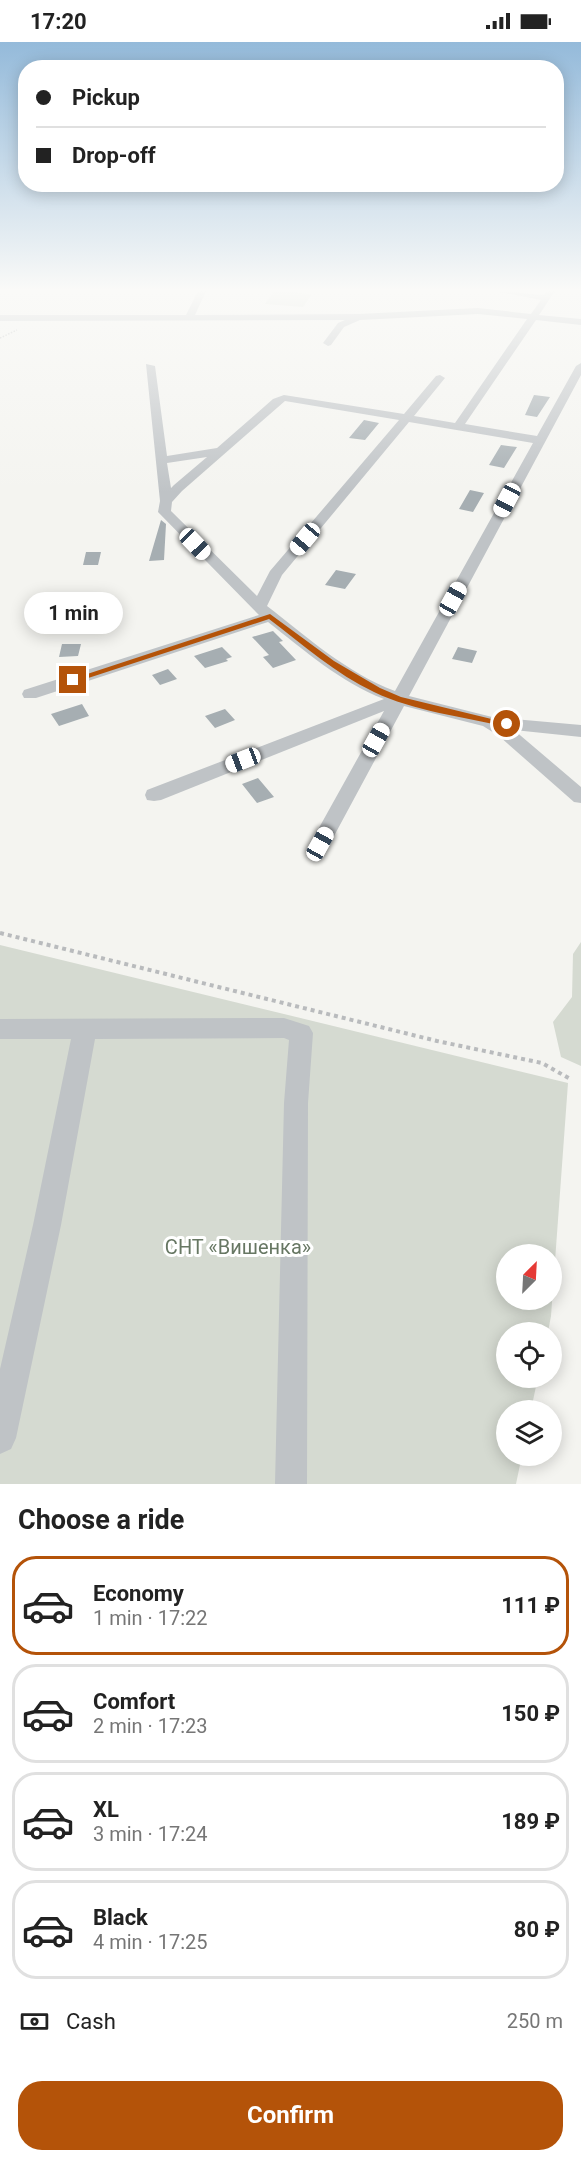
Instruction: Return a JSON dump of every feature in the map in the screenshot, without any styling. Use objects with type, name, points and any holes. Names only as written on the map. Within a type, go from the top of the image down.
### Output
[{"type":"street","points":[[458,426],[506,358]]},
{"type":"street","points":[[150,366],[166,501],[164,512],[264,612],[331,663],[376,690],[399,699],[489,722],[542,729],[581,731]]},
{"type":"street","points":[[320,844],[581,366]]},
{"type":"street","points":[[264,612],[275,574],[440,378]]},
{"type":"street","points":[[166,501],[277,401],[284,398],[540,440]]},
{"type":"street","points":[[162,460],[220,451]]},
{"type":"street","points":[[30,694],[264,612]]},
{"type":"street","points":[[153,795],[399,699]]},
{"type":"street","points":[[489,722],[505,732],[581,797]]},
{"type":"street","points":[[0,1029],[284,1028],[302,1033],[296,1103],[291,1484]]},
{"type":"street","points":[[0,1438],[47,1225],[85,1030]]},
{"type":"path","points":[[0,933],[425,1038],[542,1063],[572,1080]]},
{"type":"green space","points":[[581,942],[581,1066],[561,1057],[553,1022],[572,997],[573,954]]},
{"type":"green space","name":"СНТ «Вишенка»","points":[[0,945],[568,1083],[556,1244],[496,1244],[496,1310],[551,1310],[550,1322],[496,1322],[496,1388],[536,1388],[533,1400],[496,1400],[496,1466],[520,1466],[516,1484],[0,1484]]},
{"type":"building","points":[[534,395],[550,397],[537,417],[525,415]]},
{"type":"building","points":[[364,420],[379,423],[365,440],[349,438]]},
{"type":"building","points":[[501,445],[517,447],[504,468],[489,465]]},
{"type":"building","points":[[470,490],[484,493],[473,512],[459,509]]},
{"type":"building","points":[[161,520],[166,524],[164,560],[149,561]]},
{"type":"building","points":[[86,552],[101,552],[98,565],[83,565]]},
{"type":"building","points":[[336,570],[356,574],[345,589],[325,585]]},
{"type":"building","points":[[273,631],[283,641],[279,642],[296,660],[273,668],[263,657],[269,655],[252,637]]},
{"type":"building","points":[[62,644],[81,644],[78,656],[59,657]]},
{"type":"building","points":[[222,647],[232,657],[226,659],[228,661],[205,668],[194,656]]},
{"type":"building","points":[[458,647],[477,651],[472,663],[452,659]]},
{"type":"building","points":[[168,669],[177,679],[160,685],[152,675]]},
{"type":"building","points":[[82,704],[89,716],[59,726],[51,714]]},
{"type":"building","points":[[225,709],[235,720],[215,728],[205,716]]},
{"type":"building","points":[[258,778],[274,797],[257,803],[242,784]]},
{"type":"route","points":[[73,680],[270,616],[331,663],[376,690],[399,699],[489,722],[507,724]]}]
